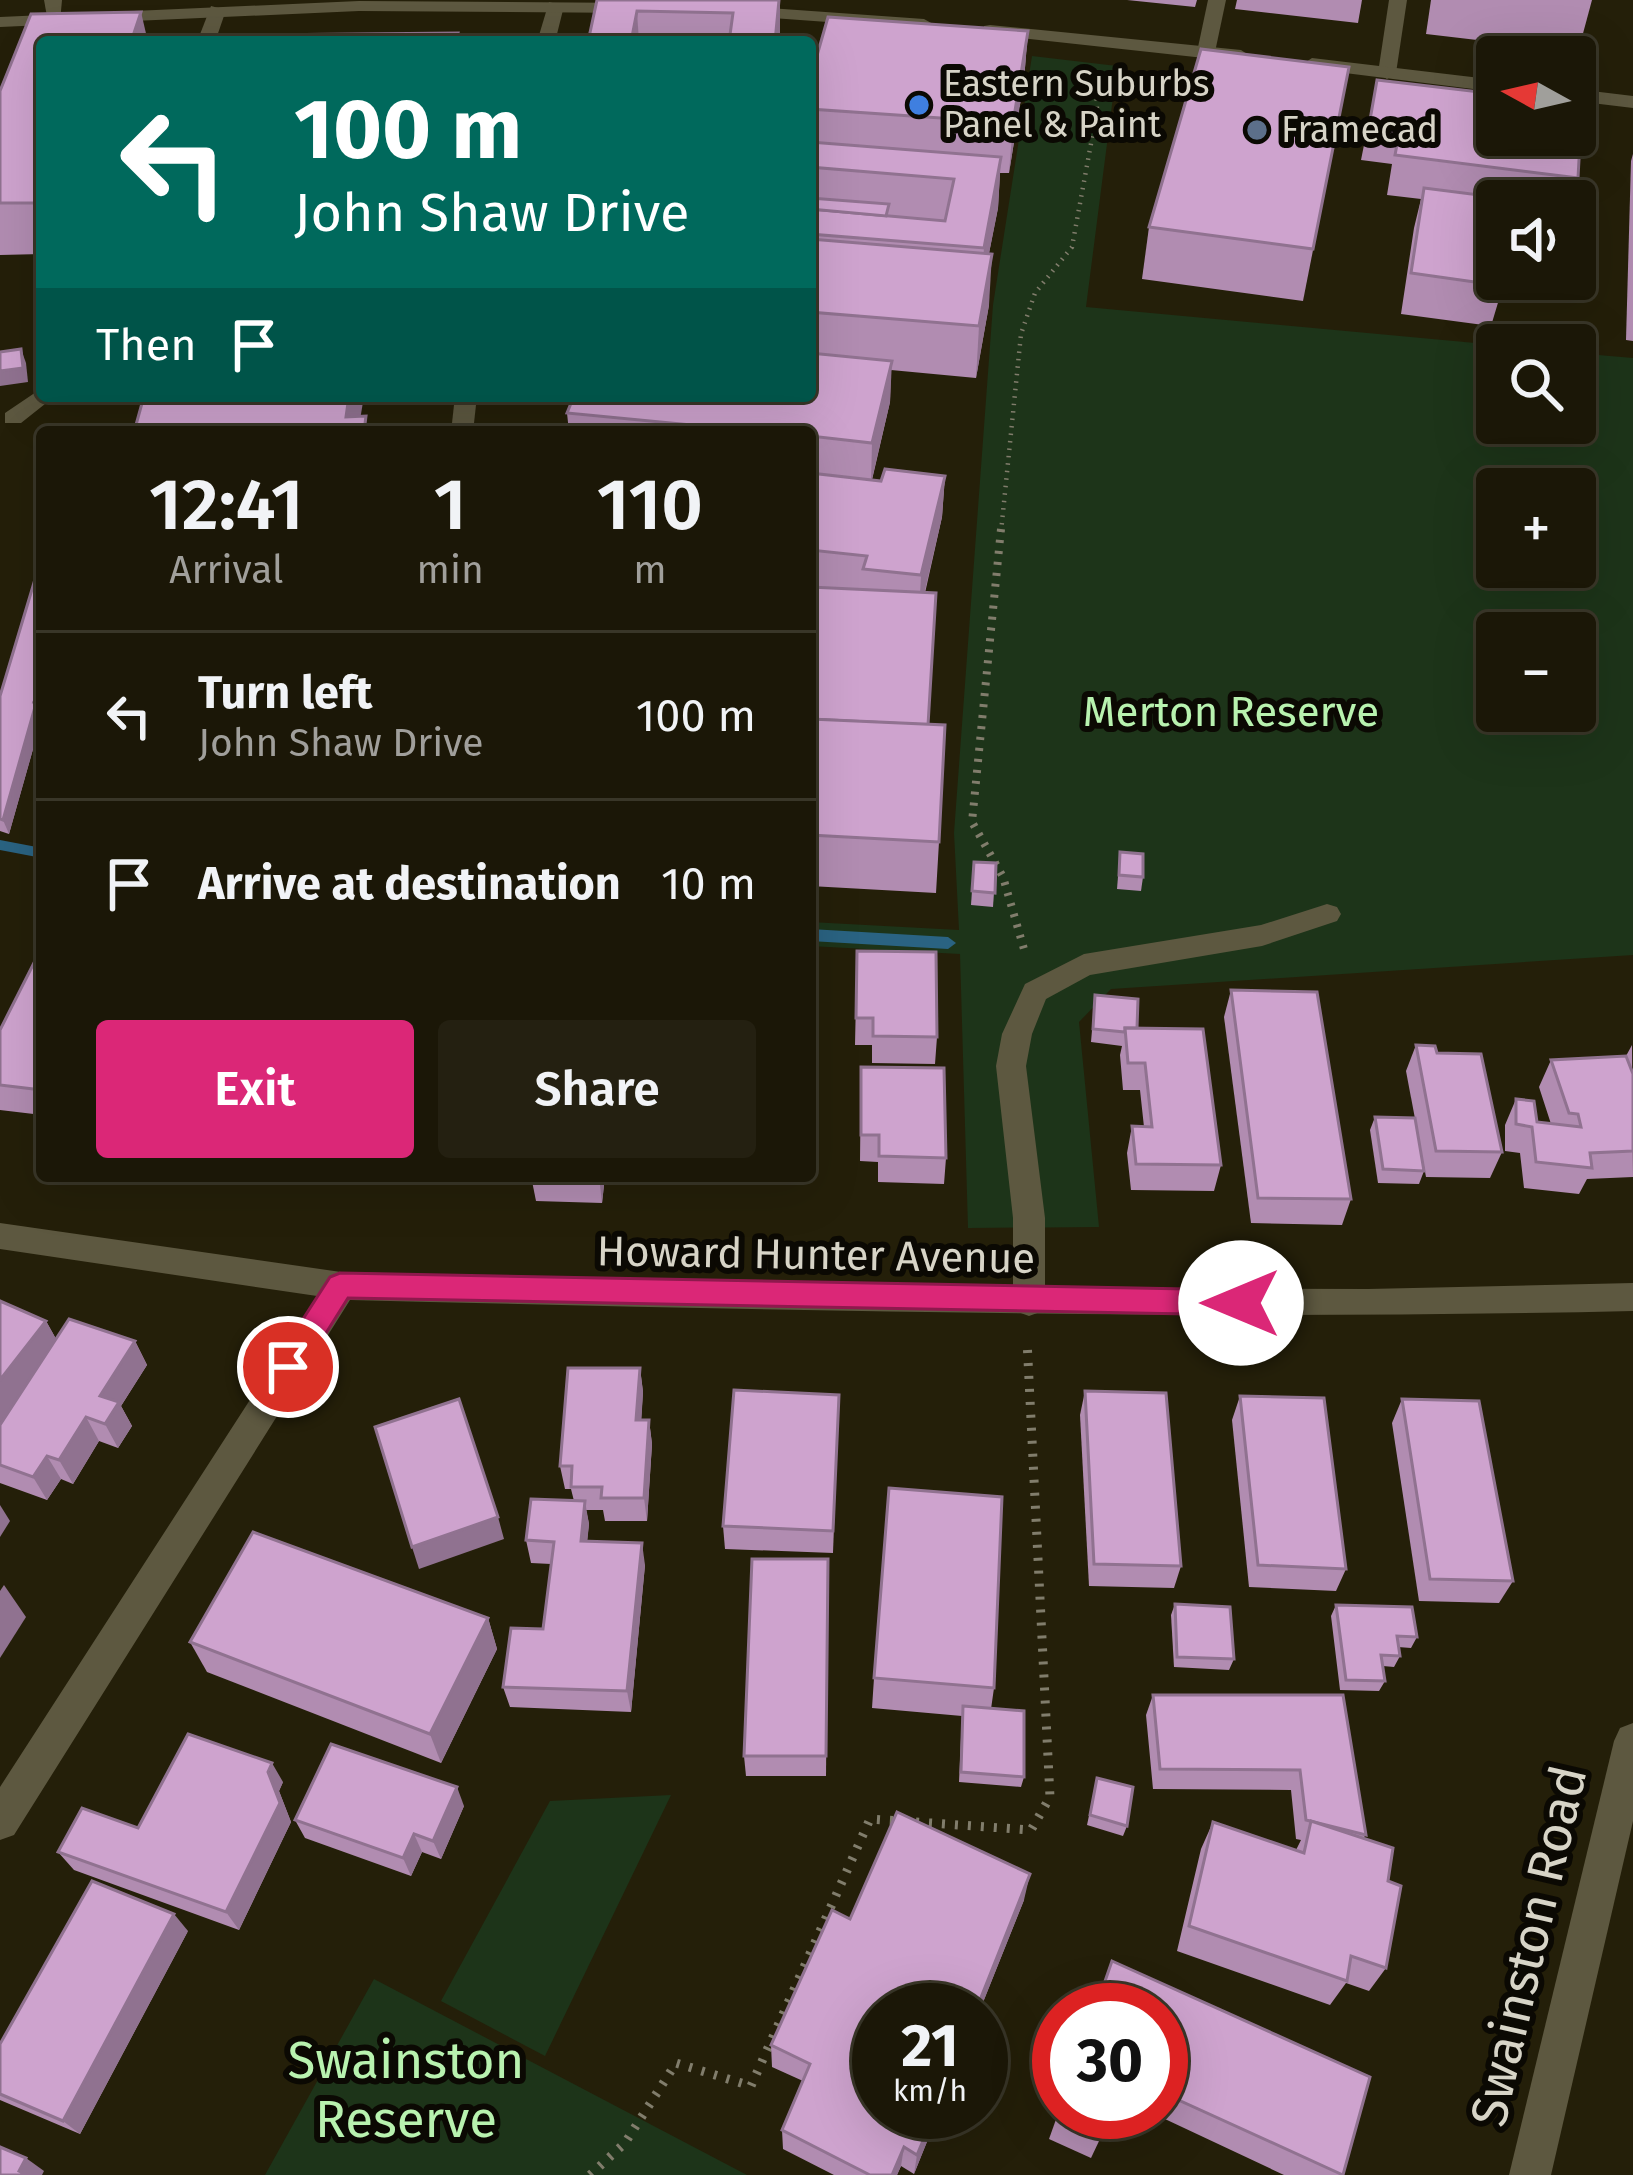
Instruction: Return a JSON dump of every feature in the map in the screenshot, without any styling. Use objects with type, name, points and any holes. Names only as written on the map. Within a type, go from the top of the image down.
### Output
[{"type":"street","points":[[1206,52],[1217,0]]},
{"type":"street","points":[[1387,73],[1398,0]]},
{"type":"street","points":[[548,36],[555,6]]},
{"type":"street","points":[[0,22],[29,20],[54,9],[663,8]]},
{"type":"street","points":[[208,36],[217,10]]},
{"type":"street","points":[[724,11],[952,26]]},
{"type":"street","points":[[22,41],[29,20]]},
{"type":"street","points":[[974,28],[1251,57]]},
{"type":"street","points":[[1296,62],[1476,84]]},
{"type":"street","points":[[1596,98],[1633,102]]},
{"type":"street","points":[[13,418],[36,400]]},
{"type":"street","points":[[1028,1302],[1029,1218],[1011,1066],[1017,1034],[1035,992],[1084,965],[1262,935],[1328,914]]},
{"type":"street","name":"Howard Hunter Avenue","points":[[0,1235],[340,1286],[1028,1302],[1368,1303],[1633,1297]]},
{"type":"street","points":[[0,1821],[340,1286]]},
{"type":"street","name":"Swainston Road","points":[[1530,2175],[1633,1742]]},
{"type":"path","points":[[1035,992],[1003,878],[972,822],[1021,334],[1035,293],[1072,248],[1097,111],[1095,66]]},
{"type":"path","points":[[590,2175],[625,2143],[676,2063],[751,2086],[870,1819],[1030,1830],[1050,1797],[1027,1340]]},
{"type":"green space","name":"Merton Reserve","points":[[1032,56],[1117,66],[1086,307],[1476,343],[1476,444],[1596,444],[1596,355],[1633,358],[1633,955],[1111,989],[1079,1022],[1099,1227],[968,1228],[960,954],[816,946],[816,922],[959,930],[954,833],[993,305]]},
{"type":"green space","points":[[671,1795],[545,2056],[441,2001],[550,1801]]},
{"type":"green space","name":"Swainston Reserve","points":[[374,1979],[747,2175],[265,2175]]},
{"type":"building","points":[[597,0],[779,0],[776,36],[730,36],[733,13],[637,11],[632,36],[589,36]]},
{"type":"building","points":[[141,12],[133,36],[36,36],[36,203],[0,203],[0,91],[31,14]]},
{"type":"building","points":[[828,17],[1028,31],[1013,123],[816,109],[816,59]]},
{"type":"building","points":[[458,33],[457,36],[244,35]]},
{"type":"building","points":[[1201,49],[1349,67],[1313,249],[1149,227]]},
{"type":"building","points":[[1377,80],[1476,92],[1476,156],[1579,156],[1578,178],[1395,155],[1401,124],[1370,120]]},
{"type":"building","points":[[816,142],[1001,157],[984,248],[816,234],[816,210],[945,221],[954,179],[816,168]]},
{"type":"building","points":[[1424,188],[1476,195],[1476,282],[1411,273]]},
{"type":"building","points":[[816,198],[889,204],[886,216],[816,210]]},
{"type":"building","points":[[816,239],[992,254],[979,326],[816,312]]},
{"type":"building","points":[[21,349],[23,368],[0,371],[0,352]]},
{"type":"building","points":[[816,354],[892,361],[872,443],[816,437],[816,426],[702,426],[567,413],[572,402],[816,402]]},
{"type":"building","points":[[142,402],[348,402],[346,417],[366,416],[365,426],[136,426]]},
{"type":"building","points":[[885,469],[945,476],[921,575],[863,569],[867,556],[816,551],[816,474],[881,481]]},
{"type":"building","points":[[36,576],[35,707],[3,820],[0,696]]},
{"type":"building","points":[[816,587],[936,593],[928,725],[816,719]]},
{"type":"building","points":[[816,719],[945,725],[939,842],[816,835]]},
{"type":"building","points":[[1120,852],[1143,854],[1143,877],[1119,875]]},
{"type":"building","points":[[974,862],[996,863],[995,893],[972,891]]},
{"type":"building","points":[[857,951],[936,952],[937,1037],[873,1036],[873,1018],[856,1018]]},
{"type":"building","points":[[36,959],[36,1089],[0,1085],[0,1030]]},
{"type":"building","points":[[1231,990],[1317,992],[1351,1199],[1258,1198]]},
{"type":"building","points":[[1095,995],[1138,999],[1137,1028],[1125,1028],[1125,1032],[1093,1029]]},
{"type":"building","points":[[1125,1028],[1203,1029],[1221,1165],[1136,1164],[1132,1126],[1152,1127],[1145,1063],[1128,1063]]},
{"type":"building","points":[[1416,1045],[1435,1046],[1437,1053],[1481,1054],[1502,1152],[1436,1151]]},
{"type":"building","points":[[1626,1056],[1633,1074],[1633,1151],[1590,1153],[1592,1168],[1536,1162],[1532,1127],[1516,1124],[1516,1099],[1534,1101],[1537,1122],[1581,1127],[1578,1114],[1569,1113],[1551,1060]]},
{"type":"building","points":[[861,1067],[944,1068],[946,1158],[879,1156],[879,1135],[861,1135]]},
{"type":"building","points":[[1375,1117],[1415,1118],[1424,1171],[1383,1169]]},
{"type":"building","points":[[0,1301],[46,1321],[0,1380]]},
{"type":"building","points":[[69,1319],[135,1341],[100,1396],[119,1402],[105,1424],[86,1417],[59,1460],[47,1456],[33,1477],[0,1465],[0,1425]]},
{"type":"building","points":[[568,1368],[640,1368],[636,1420],[649,1420],[644,1498],[601,1498],[602,1487],[571,1487],[572,1466],[560,1466]]},
{"type":"building","points":[[734,1390],[839,1395],[833,1531],[723,1526]]},
{"type":"building","points":[[1085,1391],[1166,1393],[1181,1566],[1094,1564]]},
{"type":"building","points":[[1240,1396],[1324,1398],[1346,1569],[1258,1565]]},
{"type":"building","points":[[459,1399],[498,1517],[412,1547],[375,1427]]},
{"type":"building","points":[[1402,1399],[1479,1401],[1513,1581],[1430,1579]]},
{"type":"building","points":[[889,1488],[1002,1497],[994,1688],[874,1678]]},
{"type":"building","points":[[531,1499],[585,1501],[581,1541],[642,1543],[627,1691],[503,1687],[511,1628],[543,1629],[554,1542],[526,1540]]},
{"type":"building","points":[[253,1532],[488,1618],[430,1734],[190,1642]]},
{"type":"building","points":[[752,1559],[828,1559],[826,1756],[744,1756]]},
{"type":"building","points":[[1175,1604],[1230,1607],[1234,1659],[1177,1657]]},
{"type":"building","points":[[1336,1605],[1412,1607],[1417,1637],[1397,1636],[1400,1656],[1381,1655],[1385,1681],[1346,1680]]},
{"type":"building","points":[[1153,1695],[1343,1695],[1366,1835],[1306,1820],[1300,1770],[1160,1769]]},
{"type":"building","points":[[963,1706],[1024,1711],[1024,1777],[961,1772]]},
{"type":"building","points":[[188,1734],[272,1763],[268,1772],[280,1803],[226,1912],[58,1852],[82,1808],[138,1828]]},
{"type":"building","points":[[331,1744],[457,1787],[433,1841],[414,1834],[403,1858],[295,1820]]},
{"type":"building","points":[[1097,1778],[1133,1787],[1127,1826],[1090,1815]]},
{"type":"building","points":[[897,1812],[1030,1874],[987,1983],[852,1983],[852,2139],[924,2139],[917,2155],[904,2147],[892,2175],[870,2175],[782,2130],[810,2064],[771,2045],[832,1910],[850,1919]]},
{"type":"building","points":[[1311,1821],[1393,1848],[1388,1881],[1401,1886],[1386,1968],[1351,1956],[1347,1981],[1189,1926],[1213,1822],[1304,1853]]},
{"type":"building","points":[[92,1881],[174,1914],[63,2121],[0,2094],[0,2044]]},
{"type":"building","points":[[1112,1961],[1161,1983],[1104,1983]]},
{"type":"building","points":[[1188,1995],[1370,2077],[1343,2175],[1188,2104]]},
{"type":"building","points":[[0,2147],[26,2158],[19,2171],[27,2175],[0,2175]]},
{"type":"waterway","points":[[0,845],[36,852]]},
{"type":"waterway","points":[[816,935],[948,943]]},
{"type":"place","name":"Eastern Suburbs Panel & Paint","points":[[919,105]]},
{"type":"place","name":"Framecad","points":[[1257,130]]},
{"type":"route","points":[[288,1367],[340,1286],[1241,1303]]}]
